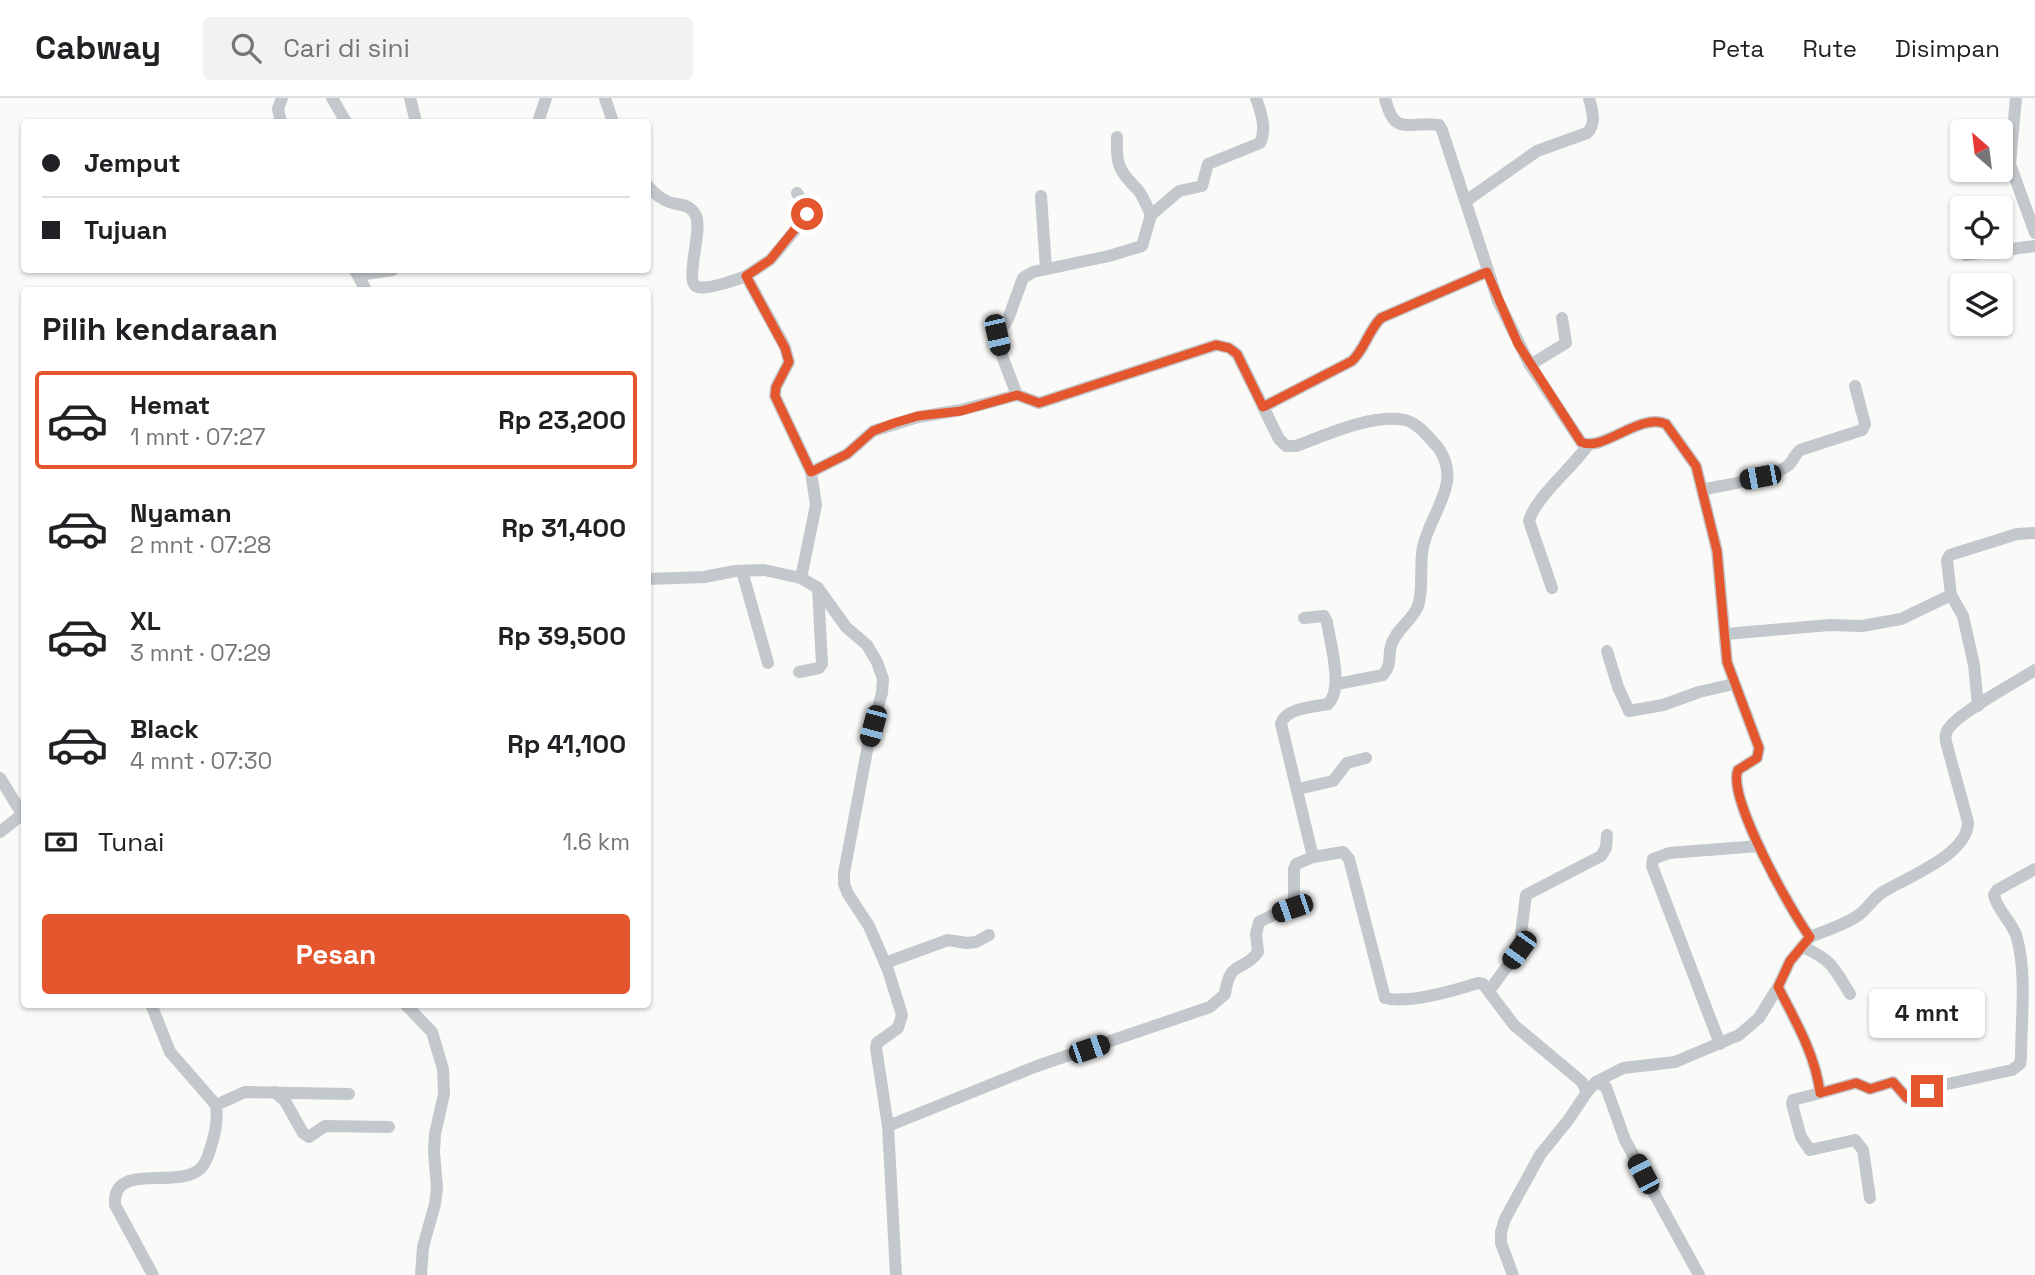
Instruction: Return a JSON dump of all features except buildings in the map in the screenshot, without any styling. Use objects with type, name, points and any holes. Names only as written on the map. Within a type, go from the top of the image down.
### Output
[{"type":"street","points":[[280,119],[278,109],[282,98]]},
{"type":"street","points":[[332,98],[344,119]]},
{"type":"street","points":[[410,98],[415,119]]},
{"type":"street","points":[[539,119],[546,98]]},
{"type":"street","points":[[605,98],[612,119]]},
{"type":"street","points":[[1017,395],[997,335],[1008,319],[1023,278],[1033,272],[1142,246],[1151,215],[1178,191],[1202,186],[1208,164],[1260,143],[1263,137],[1262,123],[1256,98]]},
{"type":"street","points":[[1385,98],[1390,117],[1402,127],[1433,124],[1442,130],[1498,301],[1530,365],[1570,428],[1581,442],[1588,445]]},
{"type":"street","points":[[1466,201],[1537,151],[1587,133],[1592,128],[1593,121],[1589,98]]},
{"type":"street","points":[[2016,98],[2010,164],[2035,233]]},
{"type":"street","points":[[1117,137],[1119,167],[1124,177],[1138,190],[1151,215]]},
{"type":"street","points":[[651,188],[668,202],[682,203],[695,213],[699,230],[692,281],[699,288],[746,276],[770,260],[807,214],[805,203],[796,193]]},
{"type":"street","points":[[1041,196],[1046,269]]},
{"type":"street","points":[[2013,249],[2035,246]]},
{"type":"street","points":[[1263,407],[1352,361],[1361,352],[1373,326],[1381,318],[1487,272]]},
{"type":"street","points":[[746,276],[785,348],[789,362],[776,387],[775,396],[811,472],[815,511],[801,578]]},
{"type":"street","points":[[1530,365],[1566,343],[1562,318]]},
{"type":"street","points":[[811,472],[847,454],[873,431],[918,416],[961,411],[1017,395],[1039,403],[1216,345],[1229,348],[1237,354],[1279,439],[1286,446],[1296,446],[1368,422],[1406,421],[1421,429],[1440,450],[1447,466],[1448,479],[1443,499],[1423,548],[1419,603],[1415,613],[1396,635],[1391,646],[1387,671],[1377,678],[1337,684]]},
{"type":"street","points":[[1702,490],[1781,470],[1792,463],[1794,455],[1800,450],[1862,429],[1865,424],[1855,386]]},
{"type":"street","points":[[1552,588],[1529,521],[1535,507],[1588,445],[1630,428],[1655,421],[1663,422],[1696,466],[1717,551],[1727,662],[1759,748],[1757,758],[1743,765],[1736,775],[1744,814],[1807,942],[1831,964],[1850,993]]},
{"type":"street","points":[[1978,706],[1974,665],[1963,616],[1951,595],[1947,560],[1950,555],[2017,534],[2035,533]]},
{"type":"street","points":[[651,579],[704,577],[764,570],[801,578],[818,588],[846,627],[867,645],[877,662],[883,680],[882,693],[869,740],[844,884],[869,926],[885,963],[902,1015],[898,1027],[877,1042],[888,1126],[896,1275]]},
{"type":"street","points":[[742,571],[768,663]]},
{"type":"street","points":[[799,672],[822,664],[818,588]]},
{"type":"street","points":[[1726,634],[1830,625],[1862,626],[1901,619],[1951,595]]},
{"type":"street","points":[[1304,618],[1319,615],[1327,622],[1337,684],[1328,704],[1289,713],[1281,721],[1313,857]]},
{"type":"street","points":[[1607,651],[1629,711],[1663,705],[1699,692],[1734,684]]},
{"type":"street","points":[[1513,1275],[1501,1243],[1505,1219],[1540,1155],[1591,1087],[1623,1068],[1675,1062],[1720,1044],[1749,1028],[1759,1018],[1778,987],[1790,961],[1807,942],[1856,917],[1873,898],[1928,867],[1953,849],[1965,837],[1968,822],[1945,737],[1952,725],[2035,670]]},
{"type":"street","points":[[1298,789],[1333,781],[1347,762],[1366,758]]},
{"type":"street","points":[[0,778],[21,810]]},
{"type":"street","points":[[0,832],[21,817]]},
{"type":"street","points":[[1489,990],[1519,950],[1526,895],[1601,856],[1607,835]]},
{"type":"street","points":[[1720,1044],[1652,866],[1653,859],[1669,853],[1759,846]]},
{"type":"street","points":[[888,1126],[1037,1066],[1210,1007],[1225,994],[1232,971],[1252,960],[1258,952],[1256,934],[1259,922],[1294,905],[1295,867],[1301,861],[1313,857],[1343,852],[1348,855],[1385,998],[1435,995],[1478,983],[1485,985],[1514,1026],[1569,1073],[1591,1087],[1606,1087],[1625,1140],[1699,1275]]},
{"type":"street","points":[[1870,1198],[1863,1150],[1859,1143],[1855,1140],[1810,1150],[1801,1137],[1793,1100],[1856,1083],[1870,1089],[1893,1082],[1907,1098],[1943,1085],[2018,1067],[2021,1058],[2020,956],[2014,929],[1995,901],[1994,894],[2035,869]]},
{"type":"street","points":[[885,963],[948,940],[976,942],[989,935]]},
{"type":"street","points":[[1778,987],[1815,1067],[1820,1093]]},
{"type":"street","points":[[152,1008],[170,1052],[216,1105],[216,1129],[211,1148],[201,1168],[189,1175],[170,1179],[127,1181],[118,1188],[114,1197],[115,1205],[153,1275]]},
{"type":"street","points":[[409,1008],[432,1032],[443,1069],[444,1094],[434,1152],[437,1188],[423,1247],[421,1275]]},
{"type":"street","points":[[275,1092],[285,1101],[303,1133],[309,1136],[325,1126],[390,1127]]},
{"type":"street","points":[[216,1105],[245,1093],[349,1094]]},
{"type":"route","points":[[807,214],[770,260],[746,276],[785,348],[788,368],[776,387],[775,396],[811,472],[847,454],[869,433],[894,423],[918,416],[961,411],[1017,395],[1039,403],[1216,345],[1229,348],[1237,354],[1263,407],[1352,361],[1361,352],[1373,326],[1381,318],[1487,272],[1518,344],[1581,442],[1588,445],[1630,428],[1661,421],[1666,424],[1696,466],[1717,551],[1727,662],[1759,748],[1757,758],[1738,770],[1736,782],[1744,814],[1759,846],[1797,920],[1810,937],[1790,961],[1778,987],[1815,1067],[1820,1093],[1856,1083],[1870,1089],[1893,1082],[1907,1098],[1927,1091]]}]
